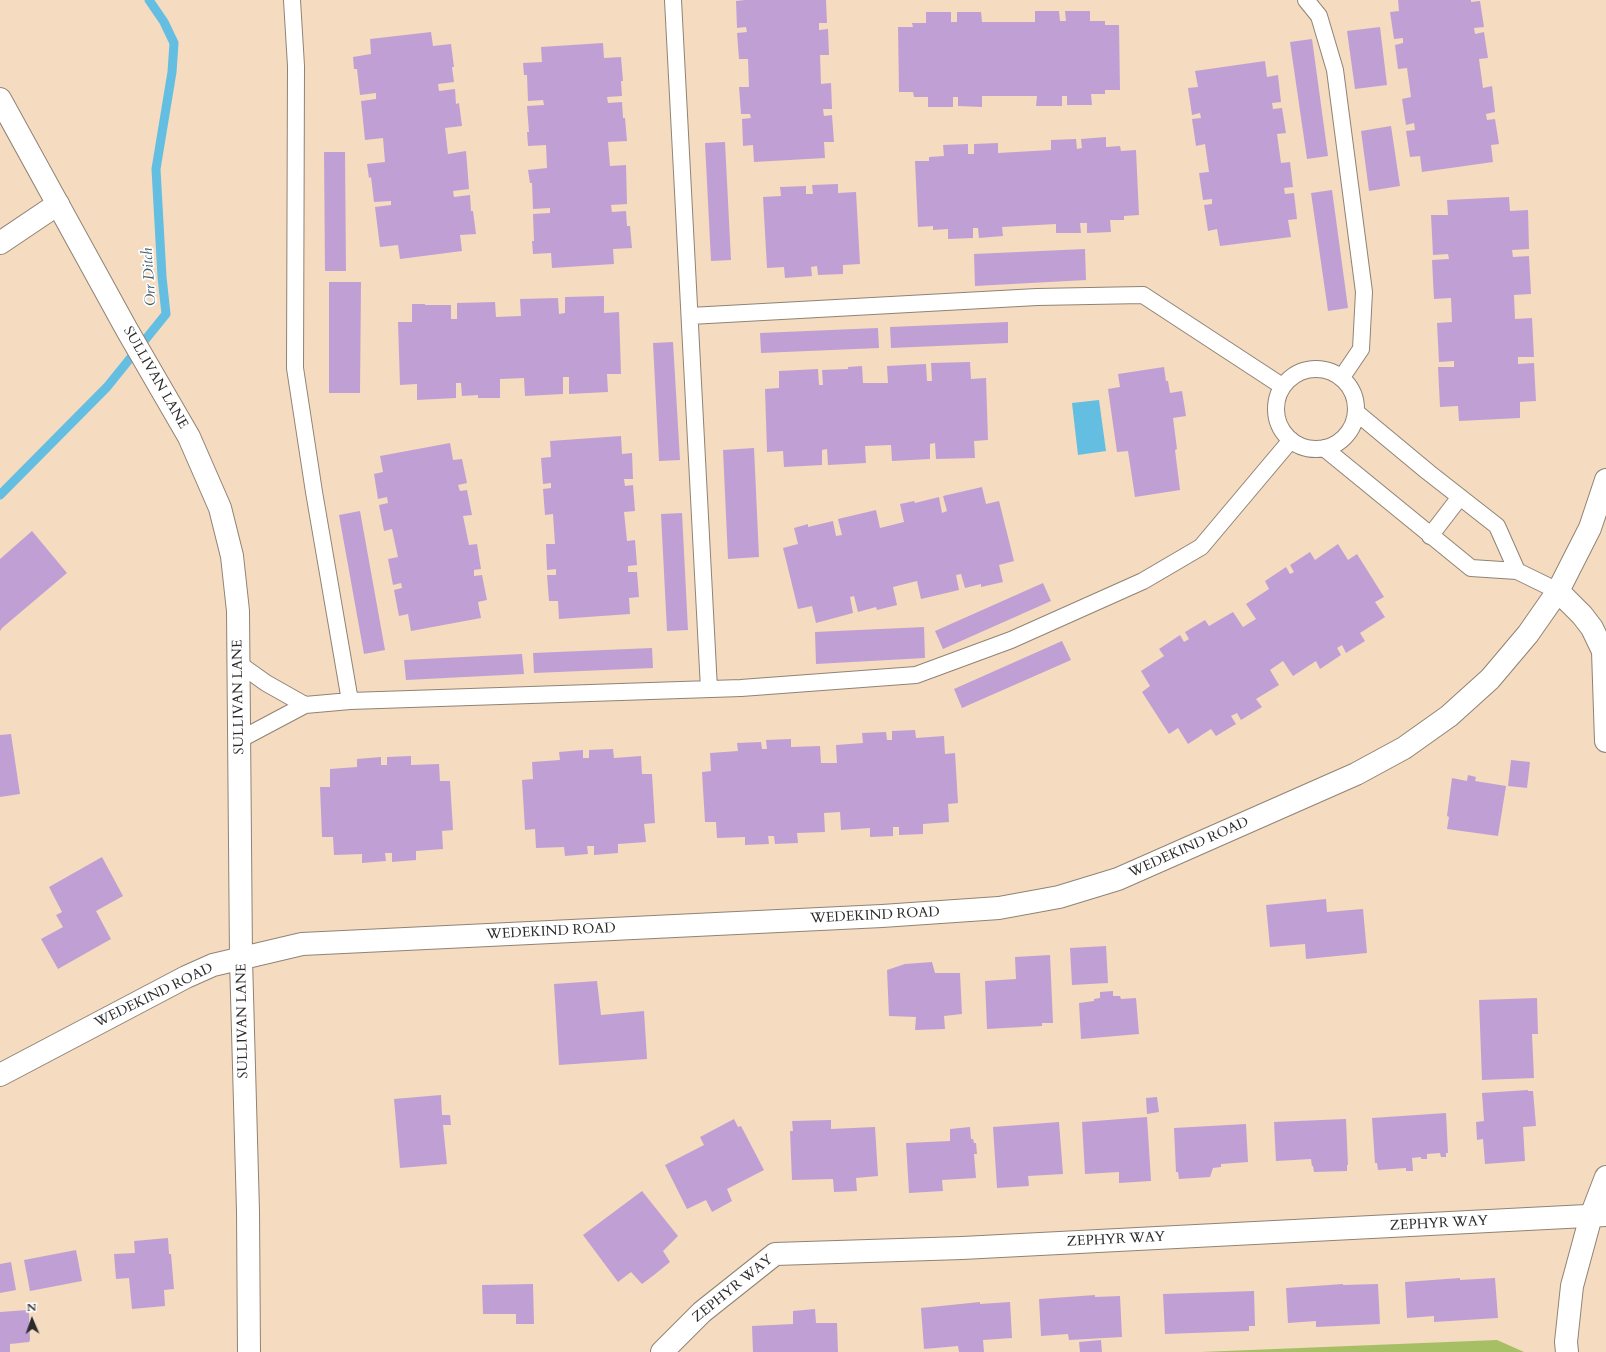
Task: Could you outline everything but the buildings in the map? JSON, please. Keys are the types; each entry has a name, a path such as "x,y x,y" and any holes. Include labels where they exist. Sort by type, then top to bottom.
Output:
{"street":[{"name":"SULLIVAN LANE","path":"0,99 127,330 189,436 220,508 232,556 238,611 241,959 248,1211 249,1352"},
{"path":"0,243 58,204"},
{"name":"WEDEKIND ROAD","path":"0,1075 186,977 213,965 302,944 882,916 999,908 1059,897 1118,879 1356,774 1404,748 1449,716 1490,679 1528,634 1558,591 1590,528 1606,480"},
{"path":"1558,591 1589,624 1603,651 1606,741"},
{"path":"1567,1352 1566,1342 1572,1286 1598,1216 1606,1177"},
{"name":"ZEPHYR WAY","path":"662,1352 702,1312 775,1254 969,1247 1598,1216"}],"lane":[{"path":"292,0 296,66 295,368 314,492 350,701"},
{"path":"673,0 709,689"},
{"path":"1306,0 1319,16 1335,70 1364,292 1361,349 1342,377"},
{"path":"690,316 1037,297 1143,295 1282,386"},
{"path":"1317,368 1330,370 1342,377 1349,384 1354,393 1357,413 1350,432 1334,445 1324,448 1306,448 1291,440 1277,421 1277,397 1282,386 1291,377 1303,370 1317,368"},
{"path":"1357,413 1497,526 1517,570"},
{"path":"239,740 305,705 350,701 709,689 916,675 1011,640 1143,581 1201,547 1291,440"},
{"path":"1324,448 1471,568 1517,570 1558,591"},
{"path":"1430,536 1460,497"},
{"path":"238,663 266,683 305,705"}],"green space":[{"path":"1497,1340 1524,1352 1201,1352"}],"water":[{"path":"1099,400 1106,451 1078,455 1072,403"}],"waterway":[{"name":"Orr Ditch","path":"0,495 107,387 166,314 162,277 156,169 172,72 174,43 164,22 149,0"}]}
